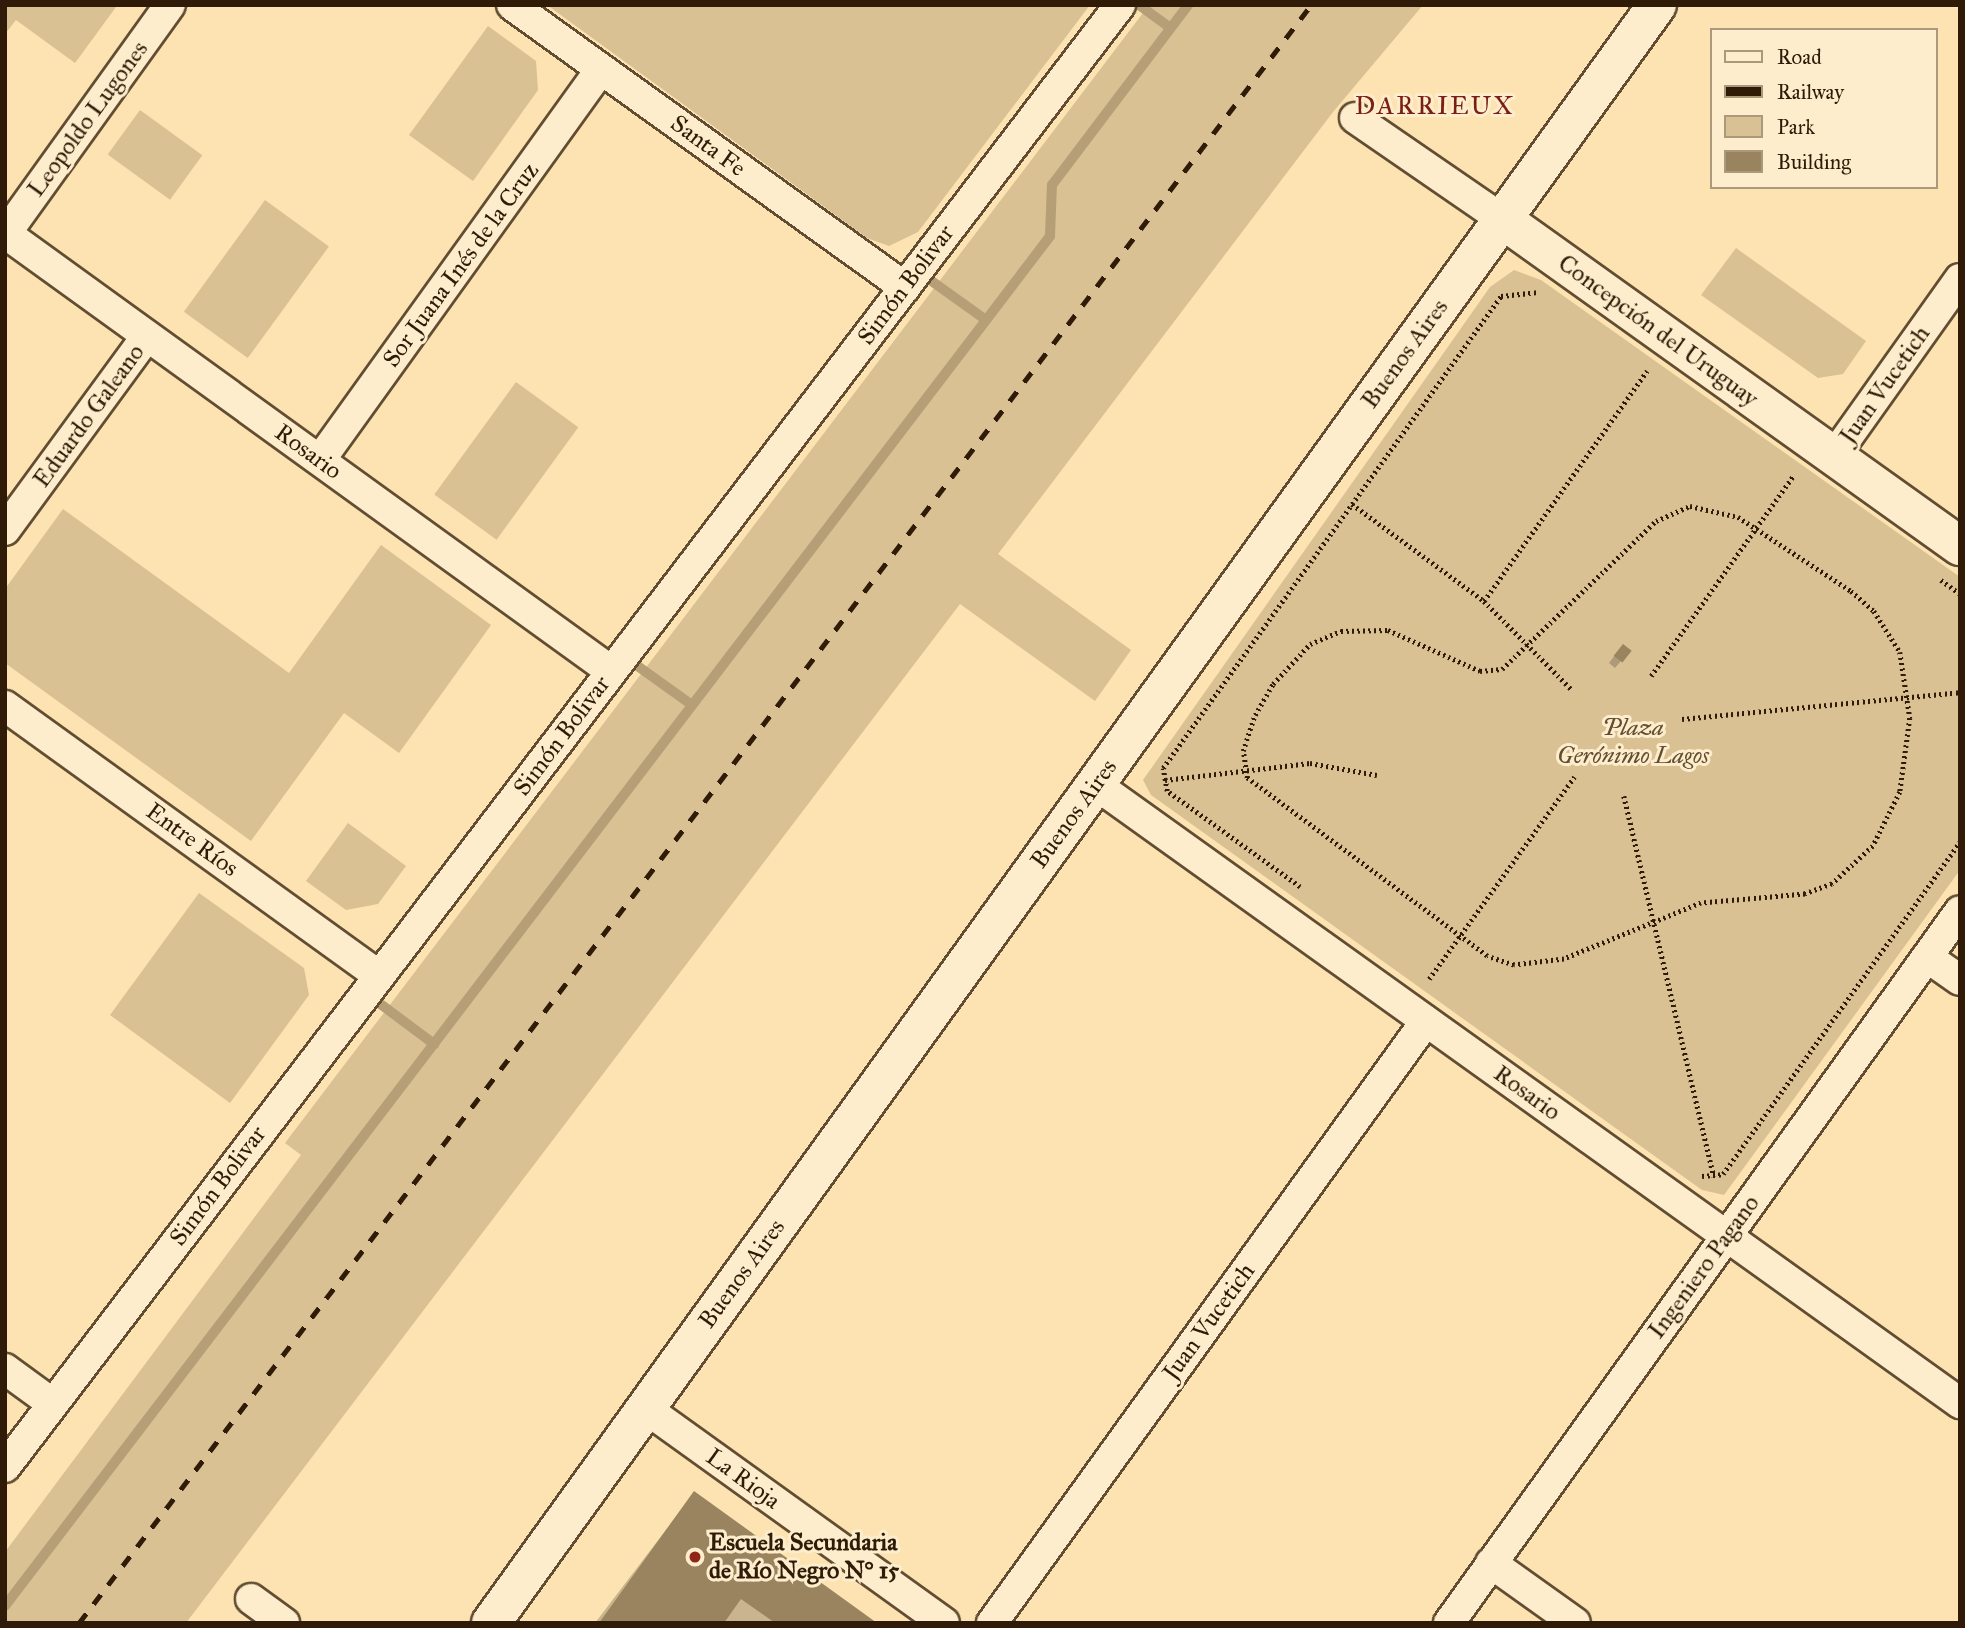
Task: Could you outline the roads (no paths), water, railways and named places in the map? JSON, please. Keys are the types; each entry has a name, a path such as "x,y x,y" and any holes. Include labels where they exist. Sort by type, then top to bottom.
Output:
{"street":[{"name":"Leopoldo Lugones","path":"5,233 170,5"},
{"name":"Santa Fe","path":"512,5 905,286"},
{"name":"Simón Bolivar","path":"5,1467 1120,5"},
{"name":"Buenos Aires","path":"491,1623 1657,5"},
{"name":"Sor Juana Inés de la Cruz","path":"320,460 601,69"},
{"name":"Concepción del Uruguay","path":"1355,118 1502,219 1960,546"},
{"name":"Rosario","path":"5,233 611,671"},
{"name":"Juan Vucetich","path":"1834,456 1960,279"},
{"name":"Eduardo Galeano","path":"5,530 148,336"},
{"name":"Entre Ríos","path":"10,719 378,975"},
{"name":"Rosario","path":"1095,784 1960,1403"},
{"name":"Ingeniero Pagano","path":"1449,1623 1960,911"},
{"path":"1927,957 1960,980"},
{"name":"Juan Vucetich","path":"992,1623 1426,1021"},
{"path":"5,1369 53,1404"},
{"name":"La Rioja","path":"645,1408 944,1623"},
{"path":"1491,1563 1575,1623"},
{"path":"251,1599 284,1623"}],"waterway":[{"path":"1139,5 1171,28"},
{"path":"5,1606 1050,236 1052,185 1188,5"},
{"path":"919,272 986,320"},
{"path":"625,657 692,705"},
{"path":"367,994 434,1044"}],"railway":[{"path":"79,1623 1311,5"}],"place":[{"name":"Escuela Secundaria de Río Negro N° 15","path":"695,1557"}],"district":[{"name":"DARRIEUX","path":"1435,106"}],"park label":[{"name":"Plaza Gerónimo Lagos","path":"1633,742"}]}
